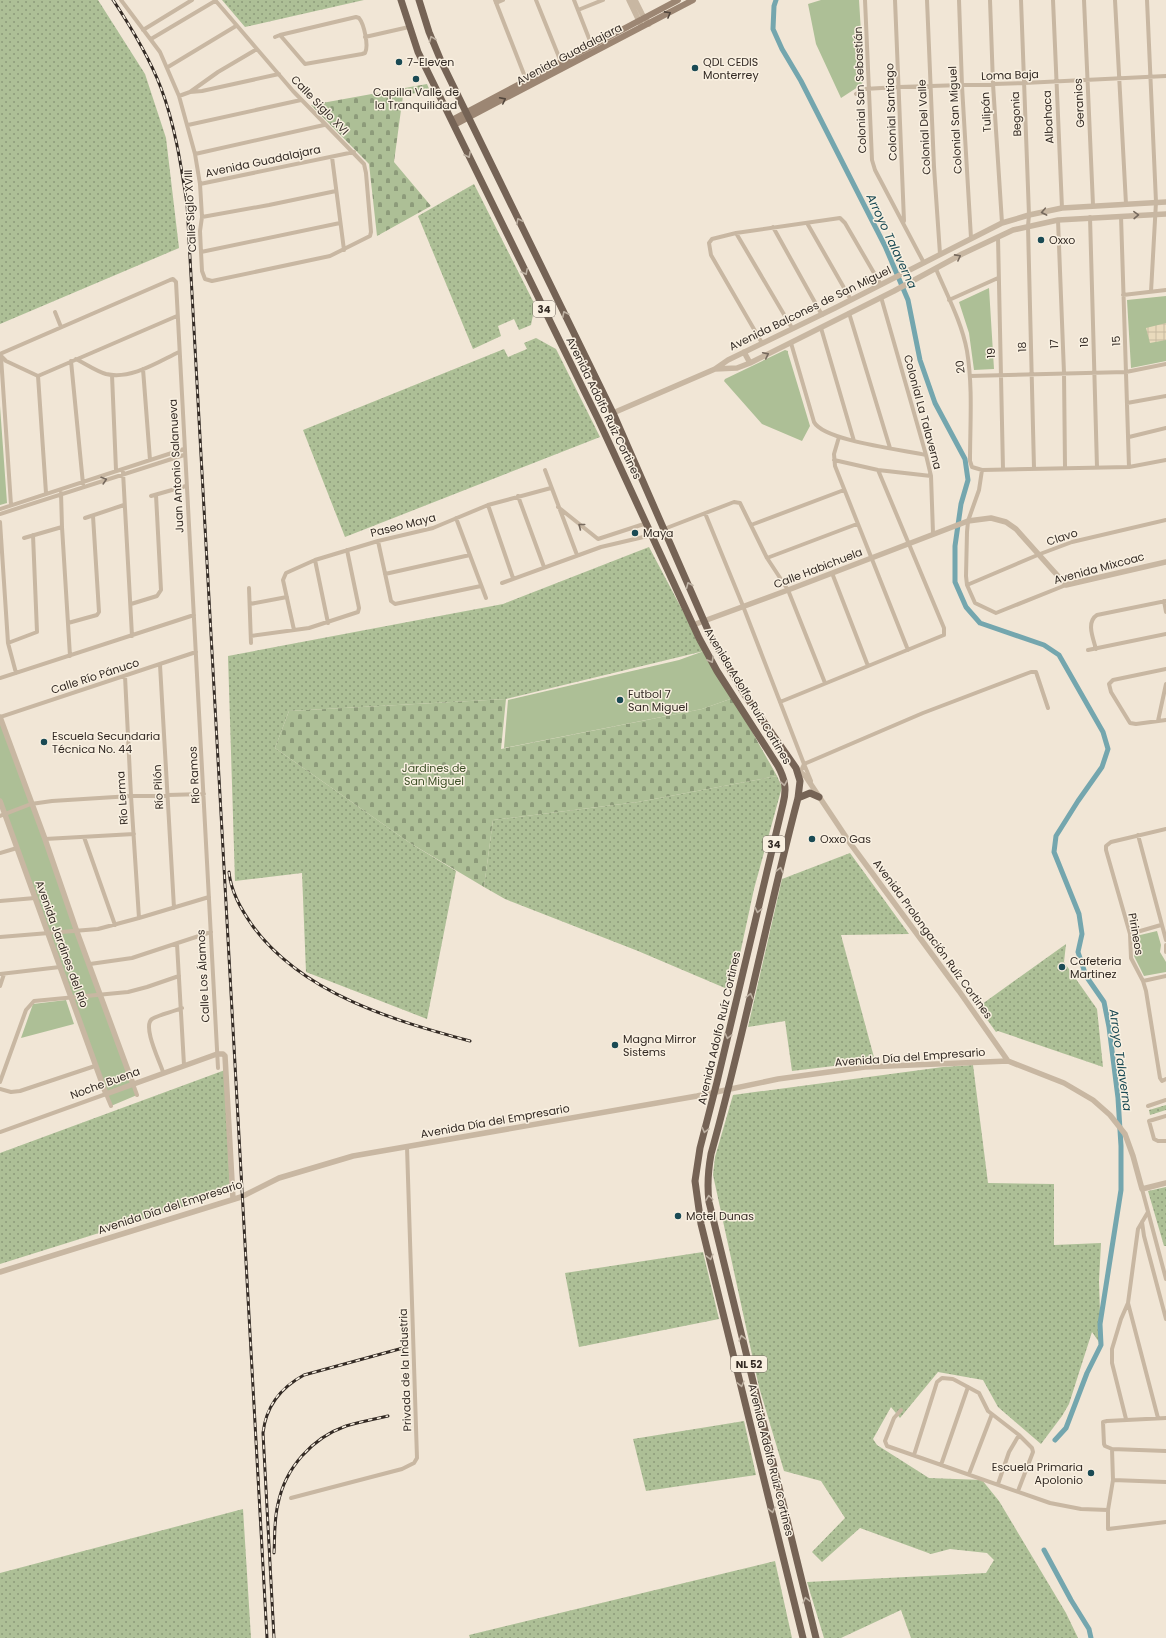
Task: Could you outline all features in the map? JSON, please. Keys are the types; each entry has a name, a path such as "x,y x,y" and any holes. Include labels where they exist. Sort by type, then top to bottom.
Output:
{"main road":[{"name":"Avenida Adolfo Ruíz Cortines","path":"401,0 409,27 422,60 595,412 693,625 717,671 778,766 786,785 784,804 696,1168 695,1181 696,1197 701,1224 803,1638"},
{"name":"Avenida Adolfo Ruíz Cortines","path":"419,0 438,54 613,413 704,621 720,654 745,695 799,774 798,798 729,1089 708,1169 709,1202 816,1638"},
{"name":"Avenida Guadalajara","path":"453,122 528,83 650,24 693,0"},
{"name":"Avenida Guadalajara","path":"528,83 561,62 676,1"},
{"path":"798,798 810,793 819,796"}],"street":[{"name":"Calle Siglo XVIII","path":"121,0 151,39 168,67 180,96 195,154 200,184 202,217 200,231 201,252 202,271 205,279 212,281 319,258 344,250"},
{"path":"143,30 192,0"},
{"path":"151,39 215,0"},
{"name":"Calle Siglo XVI","path":"215,0 301,100 324,125 354,152 366,168 371,232 370,236 344,250"},
{"path":"503,0 496,1 528,83"},
{"path":"536,0 561,62"},
{"path":"574,0 592,46"},
{"path":"578,10 603,0"},
{"path":"629,0 642,28"},
{"path":"635,0 650,24"},
{"name":"Colonial San Sebastián","path":"864,0 872,160 875,170 924,263"},
{"name":"Colonial Santiago","path":"895,0 904,224"},
{"name":"Colonial Del Valle","path":"927,0 934,167 940,254"},
{"name":"Colonial San Miguel","path":"959,0 962,86 971,238"},
{"name":"Tulipán","path":"990,0 993,84 1002,223"},
{"name":"Begonia","path":"1021,0 1029,215 1028,226"},
{"name":"Albahaca","path":"1053,0 1062,208"},
{"name":"Geranios","path":"1084,0 1093,205"},
{"path":"1115,0 1126,204"},
{"path":"1147,0 1156,202 1151,292"},
{"path":"275,37 280,35 356,17 362,22 367,49 365,53 307,64 302,62 280,35"},
{"path":"168,67 236,26"},
{"path":"365,37 409,27"},
{"path":"180,96 190,92 218,72 257,49"},
{"path":"190,92 202,91 279,74"},
{"name":"Loma Baja","path":"856,94 864,89 1056,82 1166,76"},
{"path":"188,125 301,100"},
{"path":"195,154 324,125"},
{"name":"Avenida Guadalajara","path":"200,184 354,152"},
{"path":"332,157 344,250"},
{"path":"202,217 269,206 336,191"},
{"name":"Avenida Balcones de San Miguel","path":"613,413 715,369 728,360 792,328 822,315 1002,223 1029,215 1062,208 1093,205 1166,202"},
{"name":"Avenida Balcones de San Miguel","path":"715,369 737,368 750,363 1013,230 1058,220 1090,217 1166,214"},
{"name":"15","path":"1121,216 1129,467"},
{"name":"16","path":"1090,217 1093,374 1097,467"},
{"path":"762,343 711,255 709,243 712,239 736,233 840,218 845,223 884,283"},
{"name":"17","path":"1058,220 1064,373 1065,467"},
{"path":"201,252 340,223"},
{"path":"806,223 851,300"},
{"name":"18","path":"1028,226 1034,468"},
{"path":"773,228 822,315"},
{"path":"736,233 792,328"},
{"name":"19","path":"998,237 1003,470"},
{"name":"20","path":"936,269 963,334 970,376 970,461 972,468 982,470"},
{"path":"950,300 998,278"},
{"name":"Juan Antonio Salanueva","path":"61,327 170,280 175,280 196,652"},
{"path":"1123,295 1166,290"},
{"name":"Colonial La Talaverna","path":"881,297 931,476 933,533"},
{"path":"835,308 840,318"},
{"path":"0,355 61,327 55,312"},
{"path":"849,313 890,448"},
{"path":"38,376 177,316"},
{"path":"820,328 854,441"},
{"path":"790,343 814,422 819,428 839,437 854,441 926,455"},
{"path":"76,359 104,373 112,375 126,374 143,369 179,352"},
{"path":"744,352 750,363"},
{"path":"0,355 38,376"},
{"path":"0,355 11,505"},
{"path":"71,361 82,484"},
{"path":"970,376 1126,372 1166,364"},
{"path":"143,369 150,460"},
{"path":"112,375 116,470"},
{"path":"38,376 46,493"},
{"path":"1127,403 1166,396"},
{"path":"1129,437 1166,428"},
{"path":"839,437 834,460 844,490 908,650"},
{"path":"0,514 61,493 116,470 184,449"},
{"path":"0,508 46,493 123,474 184,455"},
{"path":"834,460 878,470 931,476"},
{"path":"967,585 967,521 979,490 982,470 1065,467 1129,467 1166,460"},
{"path":"123,468 132,636"},
{"path":"545,470 577,555"},
{"path":"780,702 940,638 944,635 944,628 878,470"},
{"path":"151,496 186,486"},
{"name":"Paseo Maya","path":"288,597 283,580 286,572 315,560 347,550 433,528 488,505 551,488"},
{"path":"751,525 844,490"},
{"path":"61,493 70,656"},
{"path":"131,604 157,596 161,590 156,495"},
{"path":"518,496 544,567"},
{"path":"664,529 734,502 738,502 743,506 767,558 788,590 826,683"},
{"path":"488,505 513,578"},
{"path":"85,518 124,506"},
{"path":"558,507 598,539 601,546"},
{"name":"Avenida Prolongación Ruíz Cortines","path":"705,513 814,789"},
{"path":"68,622 97,615 98,612 93,516"},
{"path":"456,518 486,598"},
{"name":"Calle Habichuela","path":"693,625 908,544 933,533 967,521 991,518 1006,522 1016,529 1040,554 1066,585"},
{"name":"Clavo","path":"967,585 1072,542 1166,520"},
{"path":"0,522 8,643 16,673"},
{"path":"598,539 647,523"},
{"path":"767,558 858,524"},
{"path":"24,538 62,526"},
{"path":"502,583 601,546 652,534"},
{"path":"8,643 37,632 33,535"},
{"path":"378,541 392,603 398,604 481,586"},
{"path":"251,636 294,630 328,623 358,612 359,608 347,550"},
{"path":"385,574 470,555"},
{"path":"315,560 328,623"},
{"name":"Avenida Mixcoac","path":"967,585 975,603 996,613 1066,585 1166,562"},
{"path":"832,573 868,666"},
{"path":"249,588 251,643"},
{"path":"250,604 288,597 294,630"},
{"path":"1096,649 1091,626 1091,620 1093,617 1165,601 1166,612"},
{"path":"0,678 194,616"},
{"path":"1088,650 1166,634"},
{"name":"Calle Río Pánuco","path":"0,717 196,652"},
{"name":"Río Ramos","path":"196,652 209,897"},
{"name":"Río Pilón","path":"160,665 174,908"},
{"path":"1166,669 1113,680 1108,684 1111,692 1130,723 1136,724 1166,720"},
{"path":"799,774 804,764 923,713 1031,672 1036,672 1048,708"},
{"name":"Río Lerma","path":"125,676 131,796 140,918"},
{"path":"1158,721 1166,684"},
{"name":"Avenida Jardines del Río","path":"0,717 133,1084"},
{"name":"Avenida Prolongación Ruíz Cortines","path":"799,774 814,789 850,843 959,991 1008,1061"},
{"name":"Avenida Prolongación Ruíz Cortines","path":"799,774 814,789"},
{"path":"3,815 32,804 52,801 131,796 204,794"},
{"name":"Avenida Jardines del Río","path":"0,801 3,815 17,848 106,1094"},
{"name":"Pirineos","path":"1166,829 1111,842 1106,846 1130,934 1131,958 1143,981 1149,1008 1160,1078 1162,1081 1166,1079"},
{"path":"45,839 134,834"},
{"path":"1138,835 1166,940"},
{"path":"84,837 115,925"},
{"path":"0,853 17,848"},
{"path":"0,938 48,933 77,932 115,925 209,897"},
{"name":"Calle Los Álamos","path":"209,897 218,1068"},
{"path":"0,901 35,898"},
{"path":"1130,934 1161,925"},
{"path":"90,964 132,958 211,932"},
{"path":"177,944 182,1008 184,1065"},
{"path":"1166,945 1166,952"},
{"path":"0,986 2,974 60,967"},
{"path":"0,1082 29,1005 34,1001 138,990 179,976"},
{"path":"1143,981 1166,976"},
{"path":"163,1072 149,1033 148,1024 151,1020 182,1008"},
{"path":"217,1054 224,1054 226,1061 233,1199"},
{"name":"Noche Buena","path":"0,1132 163,1072 217,1054"},
{"path":"1008,1061 1056,1079 1084,1094 1110,1115 1125,1134 1133,1156 1164,1264 1166,1279"},
{"name":"Avenida Día del Empresario","path":"0,1272 241,1197 279,1178 353,1156 792,1077 865,1067 1008,1061"},
{"path":"0,1089 11,1092 20,1091 95,1066"},
{"path":"133,1084 137,1096"},
{"path":"106,1094 111,1106"},
{"path":"1148,1106 1166,1100"},
{"path":"1166,1116 1149,1121 1154,1139 1158,1141 1166,1141"},
{"name":"Privada de la Industria","path":"291,1498 402,1469 414,1463 417,1458 407,1147"},
{"path":"1142,1189 1166,1182"},
{"path":"1126,1419 1112,1358 1112,1348 1117,1328 1128,1303 1137,1236 1142,1222 1148,1212"},
{"path":"1142,1222 1144,1236 1166,1320"},
{"path":"1128,1303 1158,1418"},
{"path":"914,1455 937,1382 940,1378 948,1377 980,1393 986,1408 1019,1435 1033,1449 1018,1491"},
{"path":"941,1465 968,1387"},
{"path":"900,1410 894,1418 885,1444 887,1446 1050,1503 1081,1509 1108,1510"},
{"path":"969,1474 992,1414"},
{"path":"1166,1418 1126,1419 1103,1422 1102,1425 1104,1444 1112,1449 1166,1451"},
{"path":"998,1484 1009,1452 1019,1435"},
{"path":"1112,1449 1113,1480 1108,1510 1108,1529 1166,1522"},
{"path":"1113,1480 1166,1482"}],"green space":[{"path":"0,0 98,0 145,74 166,138 179,248 0,324"},
{"path":"222,0 364,0 245,27"},
{"path":"821,0 859,0 864,80 861,85 841,98 816,44 808,4"},
{"path":"427,84 430,91 403,95 394,162 431,206 377,236 369,164 311,105"},
{"path":"474,184 535,305 531,325 519,330 514,319 498,326 501,336 473,349 418,216"},
{"path":"989,288 994,369 974,370 969,333 959,302"},
{"path":"1166,296 1166,361 1131,368 1127,300"},
{"path":"536,338 556,349 600,437 345,537 303,430 504,349 508,357 527,349 524,343"},
{"path":"785,350 788,351 810,426 802,441 762,424 724,381 725,379"},
{"path":"0,406 7,503 0,505"},
{"path":"649,547 704,651 506,699 289,711 275,748 410,843 456,871 427,1019 306,972 302,873 235,881 228,656 503,604"},
{"name":"Futbol 7 San Miguel","path":"704,651 733,698 702,709 504,748 508,700 679,660"},
{"name":"Jardines de San Miguel","path":"733,698 777,776 638,802 493,820 484,887 410,843 275,748 289,711 506,699 501,749 702,709"},
{"path":"0,717 137,1095 111,1106 0,800"},
{"path":"777,776 782,787 754,889 732,991 638,951 505,899 484,887 493,820 638,802"},
{"path":"850,853 909,934 841,935 875,1061 792,1071 785,1021 748,1027 782,879"},
{"path":"1157,931 1161,945 1160,952 1166,962 1166,972 1144,976 1134,956 1136,936"},
{"path":"1066,944 1064,962 1097,1009 1103,1067 998,1031 996,1032 978,1007"},
{"path":"66,1000 74,1024 21,1038 33,1004"},
{"path":"973,1065 988,1183 1054,1184 1054,1245 1101,1243 1099,1281 1101,1345 1092,1332 1069,1404 1041,1444 998,1407 983,1380 938,1372 900,1418 891,1407 873,1439 877,1445 929,1478 982,1480 999,1501 1066,1613 1078,1638 911,1638 901,1610 841,1638 824,1638 807,1582 986,1573 994,1560 987,1553 950,1549 931,1554 860,1528 822,1562 812,1552 845,1518 821,1481 784,1471 759,1387 713,1175 715,1157 733,1095 943,1067"},
{"path":"225,1070 230,1192 0,1264 0,1153"},
{"path":"1166,1105 1166,1110 1150,1115 1149,1110"},
{"path":"1166,1187 1166,1246 1164,1246 1148,1191"},
{"path":"703,1252 719,1319 579,1347 565,1273"},
{"path":"744,1421 756,1475 646,1491 633,1439"},
{"path":"243,1509 251,1638 0,1638 0,1573"},
{"path":"775,1561 792,1638 470,1638 469,1635"}],"shaded area":[{"path":"1166,323 1166,340 1150,343 1146,328"}],"waterway":[{"name":"Arroyo Talaverna","path":"776,0 774,6 773,29 885,246 908,300 920,360 935,403 965,459 968,480 961,504 955,546 955,582 966,607 980,623 1044,645 1059,655 1103,732 1108,749 1102,767 1056,836 1054,852 1079,914 1082,934 1078,952 1086,976 1104,1002 1109,1027 1118,1098 1121,1146 1121,1190 1100,1324 1101,1345 1087,1373 1066,1428 1055,1440"},
{"name":"Arroyo Talaverna","path":"1044,1550 1071,1600 1089,1629 1091,1638"}],"railway":[{"path":"113,0 139,42 161,88 174,131 187,204 267,1638"},
{"path":"229,872 237,900 252,925 272,949 296,969 322,986 350,1001 410,1024 470,1041"},
{"path":"274,1638 263,1433 267,1414 281,1392 295,1380 304,1375 403,1348"},
{"path":"274,1553 278,1504 287,1478 302,1456 311,1446 334,1431 346,1426 388,1416"}],"place":[{"name":"7-Eleven","path":"399,62"},
{"name":"QDL CEDIS Monterrey","path":"695,68"},
{"name":"Capilla Valle de la Tranquilidad","path":"416,79"},
{"name":"Oxxo","path":"1041,240"},
{"name":"Maya","path":"635,533"},
{"name":"Futbol 7 San Miguel","path":"620,700"},
{"name":"Escuela Secundaria Técnica No. 44","path":"44,742"},
{"name":"Oxxo Gas","path":"812,839"},
{"name":"Cafeteria Martinez","path":"1062,967"},
{"name":"Magna Mirror Sistems","path":"615,1045"},
{"name":"Motel Dunas","path":"678,1216"},
{"name":"Escuela Primaria Apolonio","path":"1091,1473"}]}
